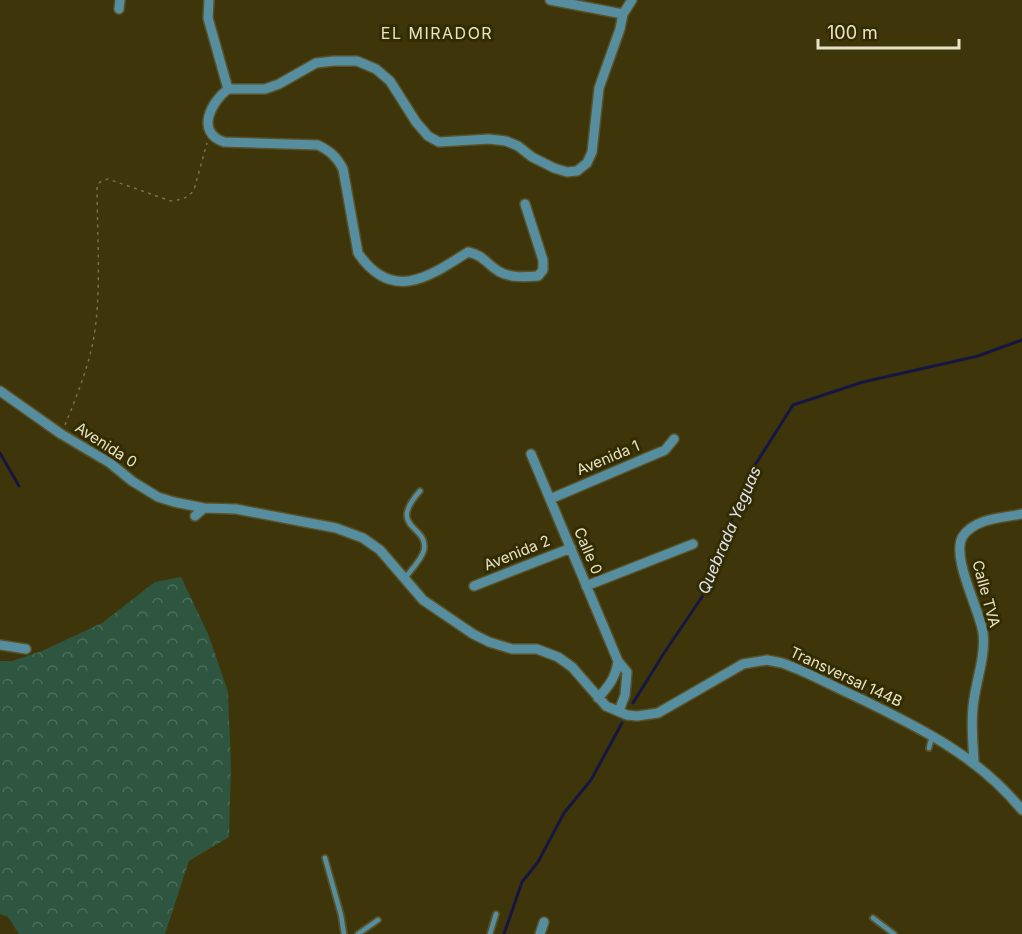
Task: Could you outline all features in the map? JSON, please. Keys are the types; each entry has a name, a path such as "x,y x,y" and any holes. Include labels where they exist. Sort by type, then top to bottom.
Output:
{"street":[{"path":"209,0 208,18 228,90"},
{"path":"550,0 623,14"},
{"path":"525,204 543,260 543,270 538,276 524,277 500,272 478,254 468,252 427,277 413,281 386,278 374,271 358,253 343,169 338,159 330,151 318,145 224,142 211,134 208,127 209,117 213,105 228,90 255,90 279,84 316,63 357,61 376,69 390,81 416,122 428,136 439,142 489,139 507,141 554,168 567,172 578,171 587,163 592,152 598,88 620,29 623,14 632,0"},
{"name":"Avenida 0","path":"0,391 158,497 204,508"},
{"name":"Avenida 1","path":"550,499 665,450 674,439"},
{"name":"Calle 0","path":"531,454 618,661 627,672 627,683 618,711"},
{"path":"195,516 204,508"},
{"name":"Transversal 144B","path":"204,508 236,509 336,528 363,538 380,550 423,600 473,634 512,649 537,649 558,657 572,667 606,706 618,711 637,716 658,713 743,664 767,660 791,666 933,734 974,762 1003,787 1022,810"},
{"name":"Calle TVA","path":"974,762 973,706 983,634 959,552 962,537 971,527 980,522 1022,514"},
{"path":"586,586 693,544"},
{"name":"Avenida 2","path":"474,586 571,548"},
{"path":"0,645 26,649"},
{"path":"598,698 608,688 616,674 618,661"},
{"path":"540,934 543,922"}],"lane":[{"path":"404,579 423,552 423,541 409,523 406,515 409,503 420,491"},
{"path":"928,748 933,734"},
{"path":"325,858 344,934"},
{"path":"490,934 496,914"},
{"path":"873,918 894,934"},
{"path":"358,934 378,920"}],"path":[{"path":"65,427 86,371 93,341 97,298 97,186 108,179 171,201 186,198 194,190 211,134"}],"green space":[{"path":"181,577 209,636 228,692 231,766 229,837 189,861 165,934 19,934 8,917 0,914 0,661 12,661 42,651 102,623 155,582"}],"waterway":[{"name":"Quebrada Yeguas","path":"633,703 702,597 750,473 793,405 863,382 978,356 1022,340"},
{"path":"0,453 19,486"},
{"name":"Quebrada Yeguas","path":"504,934 522,882 538,862 564,813 591,780 622,723"}],"district":[{"name":"EL MIRADOR","path":"437,33"}]}
